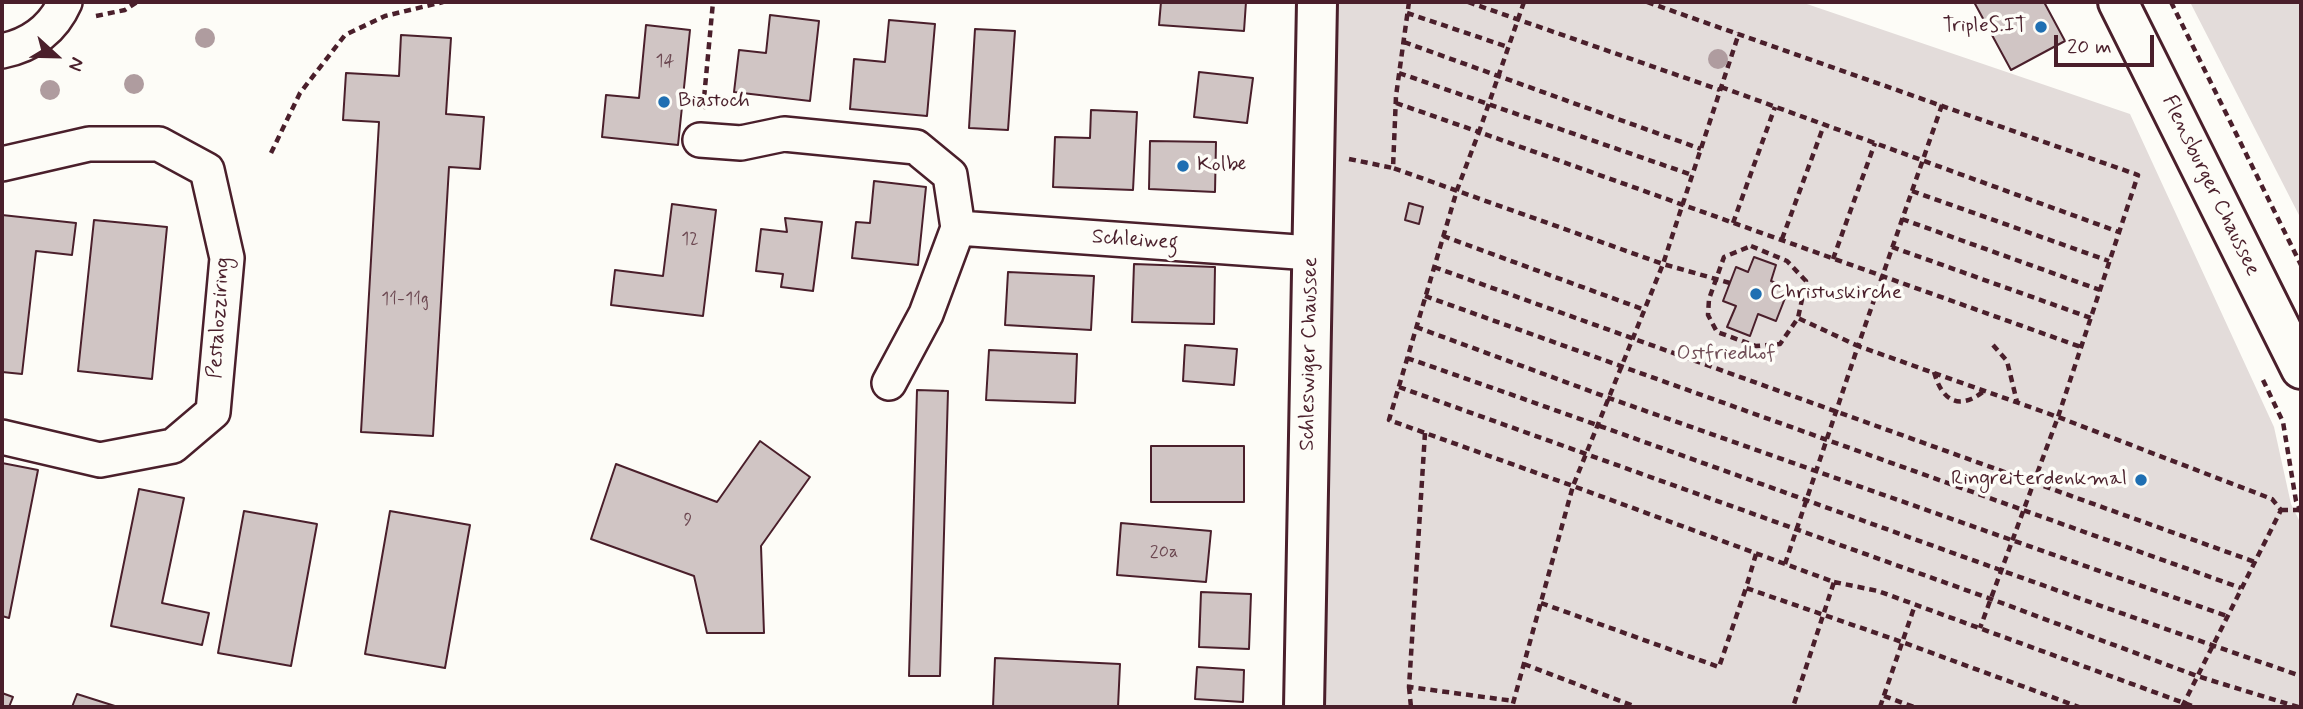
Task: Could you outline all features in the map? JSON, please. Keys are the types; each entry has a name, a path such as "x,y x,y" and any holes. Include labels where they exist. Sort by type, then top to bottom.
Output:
{"street":[{"name":"Schleswiger Chaussee","path":"1304,707 1317,2"},
{"name":"Flensburger Chaussee","path":"2118,2 2301,369"},
{"path":"2,51 31,42 46,31 63,6"},
{"path":"700,140 741,144 784,134 916,147 950,175 958,228 926,314 889,383"},
{"name":"Pestalozziring","path":"2,164 89,144 159,144 207,170 227,258 213,412 173,446 100,460 2,437"},
{"name":"Schleiweg","path":"958,228 1311,253"}],"path":[{"path":"63,6 97,16 125,10 137,2"},
{"path":"271,153 300,93 345,35 384,16 443,2"},
{"path":"700,140 713,2"},
{"path":"1409,2 1395,103 1392,168 1663,264 1730,284"},
{"path":"1468,2 1775,107 2119,232"},
{"path":"1524,2 1457,190 1389,420 1785,565 1834,582 1878,591 2182,705 2195,707"},
{"path":"1647,2 2138,175 2058,417 1980,628"},
{"path":"2171,2 2301,265"},
{"path":"1407,13 1508,47"},
{"path":"1409,687 1513,704 1573,486 1663,264 1739,33"},
{"path":"1404,42 1701,149"},
{"path":"1399,74 1692,174"},
{"path":"1395,103 2081,347"},
{"path":"1785,565 1942,105"},
{"path":"1733,223 1775,107"},
{"path":"1782,239 1824,125"},
{"path":"1833,259 1875,144"},
{"path":"1912,191 2109,261"},
{"path":"1902,219 2100,290"},
{"path":"1443,236 1645,310"},
{"path":"1751,246 1787,261 1806,281 1798,318 1780,344 1756,346 1717,332 1708,315 1714,279 1724,257 1751,246"},
{"path":"1892,247 2091,318"},
{"path":"1434,267 2255,562"},
{"path":"1425,296 2242,589"},
{"path":"1798,318 1858,346 2058,417 2272,499 2281,510"},
{"path":"1416,327 1609,398 2228,616"},
{"path":"1993,345 2007,361 2017,402"},
{"path":"1407,358 2301,676"},
{"path":"1934,372 1938,387 1947,398 1960,402 1973,399 1985,391"},
{"path":"1399,387 1991,599 2197,676 2298,707"},
{"path":"1411,707 1409,687 1425,433"},
{"path":"2281,510 2300,510"},
{"path":"2182,705 2281,510"},
{"path":"1541,603 1719,667 1756,554"},
{"path":"1793,707 1834,582"},
{"path":"1746,588 2079,707"},
{"path":"1880,707 1915,605"},
{"path":"1524,664 1636,707"},
{"path":"1884,696 1914,707"}],"green space":[{"name":"Ostfriedhof","path":"1329,2 1801,2 2130,114 2274,427 2291,504 2301,524 2301,707 1315,707"},
{"path":"2190,2 2301,2 2301,219"}],"building":[{"path":"1161,2 1246,2 1244,31 1159,25"},
{"path":"1974,2 2044,2 2065,41 2011,70"},
{"path":"770,15 819,21 810,101 734,92 739,50 766,53"},
{"path":"889,20 935,24 927,116 850,109 854,59 885,62"},
{"path":"646,25 690,30 678,145 602,137 606,95 639,98"},
{"path":"975,29 1015,31 1008,130 969,128"},
{"path":"401,35 451,38 446,114 484,117 480,169 449,167 433,436 361,432 379,122 343,120 346,73 399,76"},
{"path":"1199,72 1253,78 1247,123 1194,117"},
{"path":"1091,110 1137,112 1133,190 1053,187 1055,137 1090,138"},
{"name":"Kolbe","path":"1150,141 1216,142 1215,192 1149,189"},
{"path":"874,181 926,187 918,265 852,258 856,222 870,223"},
{"path":"1409,203 1423,207 1419,224 1405,220"},
{"path":"672,204 716,210 703,316 611,305 615,270 663,276"},
{"path":"2,215 76,223 72,255 36,251 22,374 2,372"},
{"path":"785,218 822,222 813,291 781,287 783,274 756,271 761,229 787,232"},
{"path":"94,220 167,227 152,379 78,371"},
{"name":"Christuskirche","path":"1754,257 1776,265 1771,281 1789,288 1776,321 1758,314 1750,336 1727,327 1736,306 1723,301 1736,267 1748,272"},
{"path":"1134,264 1215,267 1214,324 1132,322"},
{"path":"1008,272 1094,276 1091,330 1005,325"},
{"path":"1185,345 1237,349 1234,385 1183,381"},
{"path":"989,350 1077,354 1075,403 986,400"},
{"path":"917,390 948,391 940,676 909,676"},
{"path":"760,441 810,477 761,546 764,633 707,633 694,576 591,539 616,464 717,502"},
{"path":"1151,446 1244,446 1244,502 1151,502"},
{"path":"2,463 38,470 9,618 2,616"},
{"path":"139,489 184,498 162,603 209,613 202,645 111,626"},
{"path":"244,511 317,524 291,666 218,653"},
{"path":"390,511 470,525 445,668 365,654"},
{"path":"1121,523 1211,531 1206,582 1117,575"},
{"path":"1201,592 1251,594 1249,649 1199,647"},
{"path":"995,658 1120,664 1118,707 993,707"},
{"path":"1197,667 1244,670 1243,702 1195,699"},
{"path":"2,693 13,697 9,707 2,707"},
{"path":"77,694 118,707 72,707"}],"place":[{"name":"TripleS.IT","path":"2041,27"},
{"name":"Biastoch","path":"664,102"},
{"name":"Kolbe","path":"1183,166"},
{"name":"Christuskirche","path":"1756,294"},
{"name":"Ringreiterdenkmal","path":"2141,480"}]}
